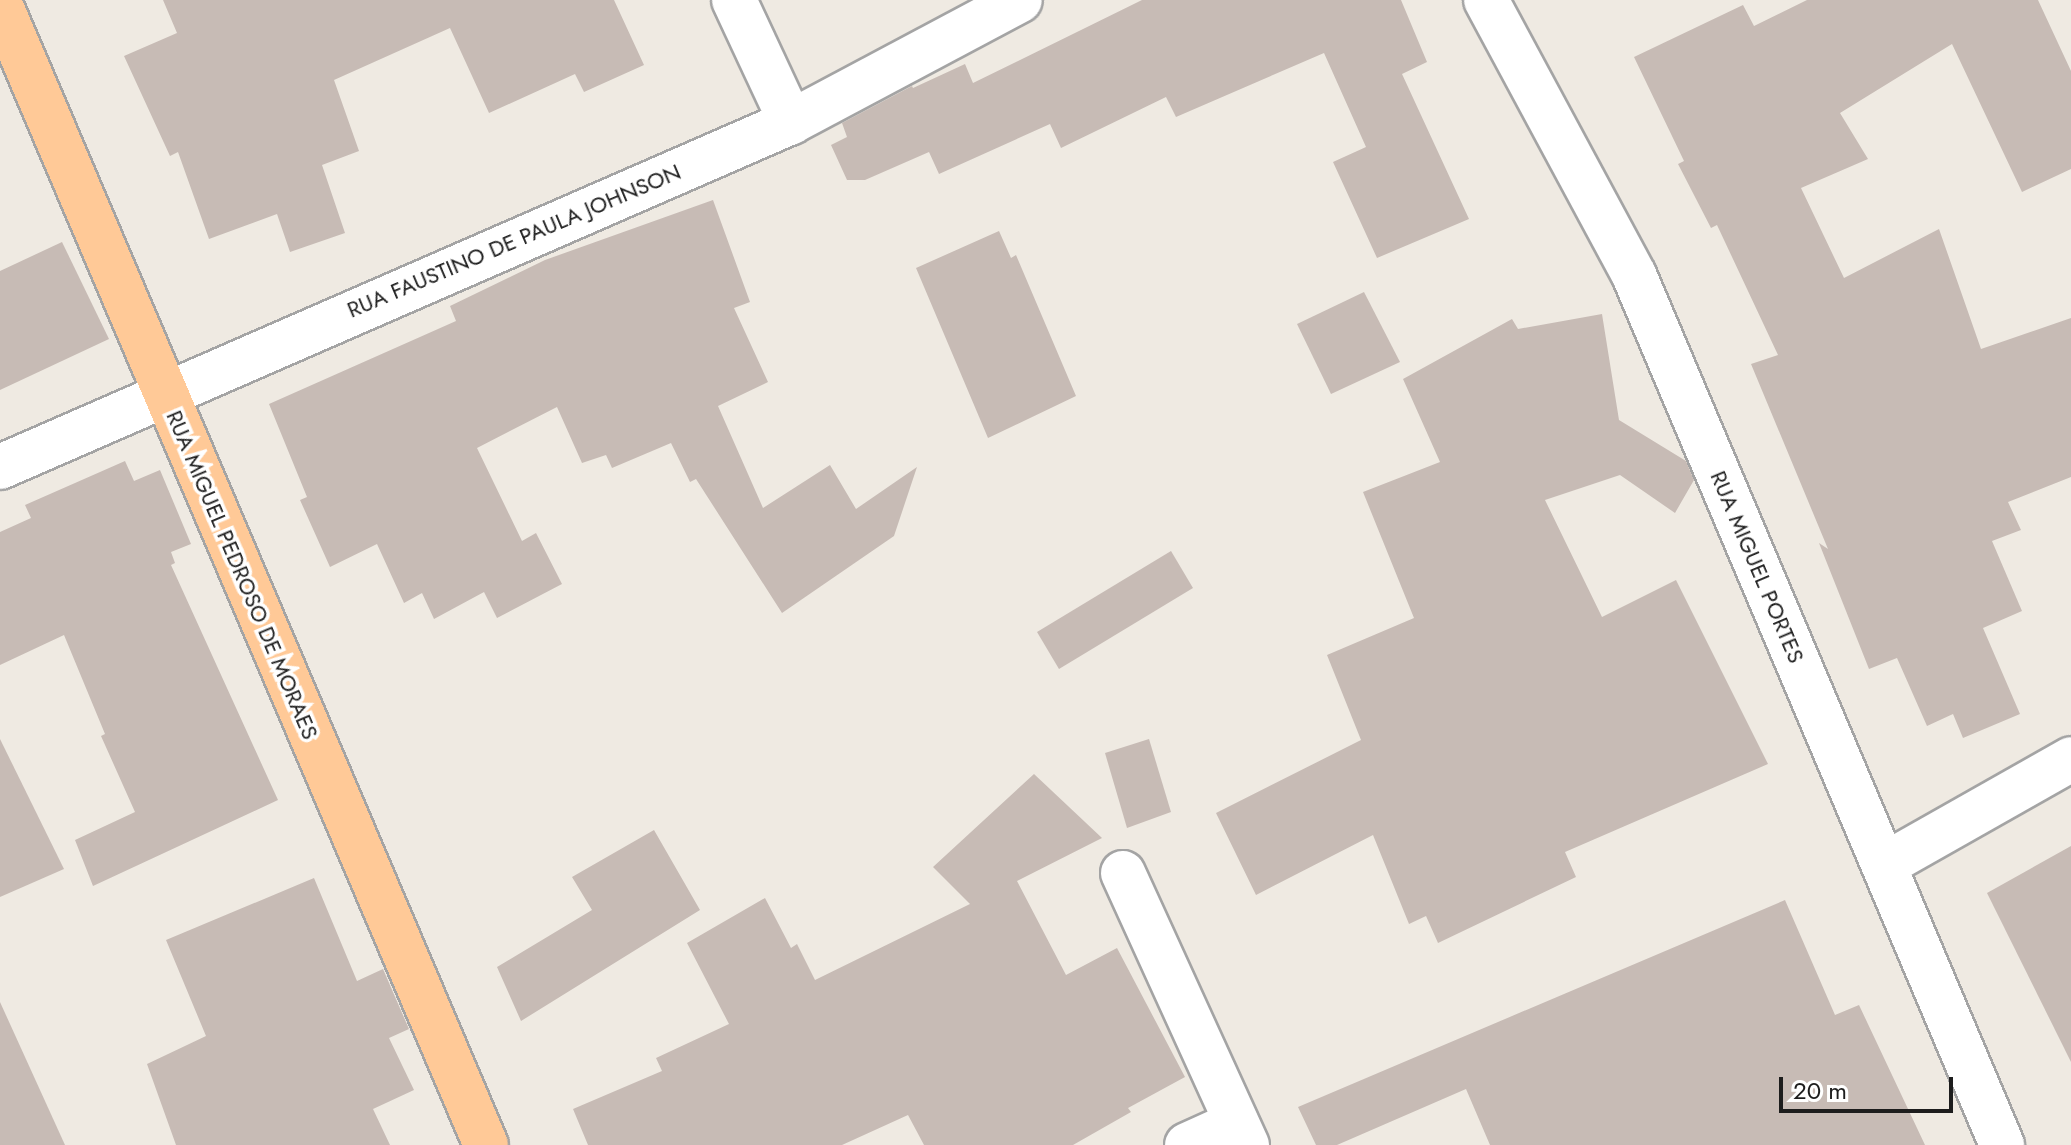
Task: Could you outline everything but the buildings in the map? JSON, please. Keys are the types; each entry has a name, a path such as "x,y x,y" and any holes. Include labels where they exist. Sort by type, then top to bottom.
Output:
{"main road":[{"name":"RUA MIGUEL PEDROSO DE MORAES","path":"0,4 486,1145"}],"street":[{"path":"734,0 791,122"},
{"name":"RUA FAUSTINO DE PAULA JOHNSON","path":"0,467 165,392 791,122 1020,0"},
{"name":"RUA MIGUEL PORTES","path":"1486,0 1634,275 2002,1145"},
{"path":"1884,865 2071,759"},
{"path":"1123,873 1242,1134 1187,1145"}]}
